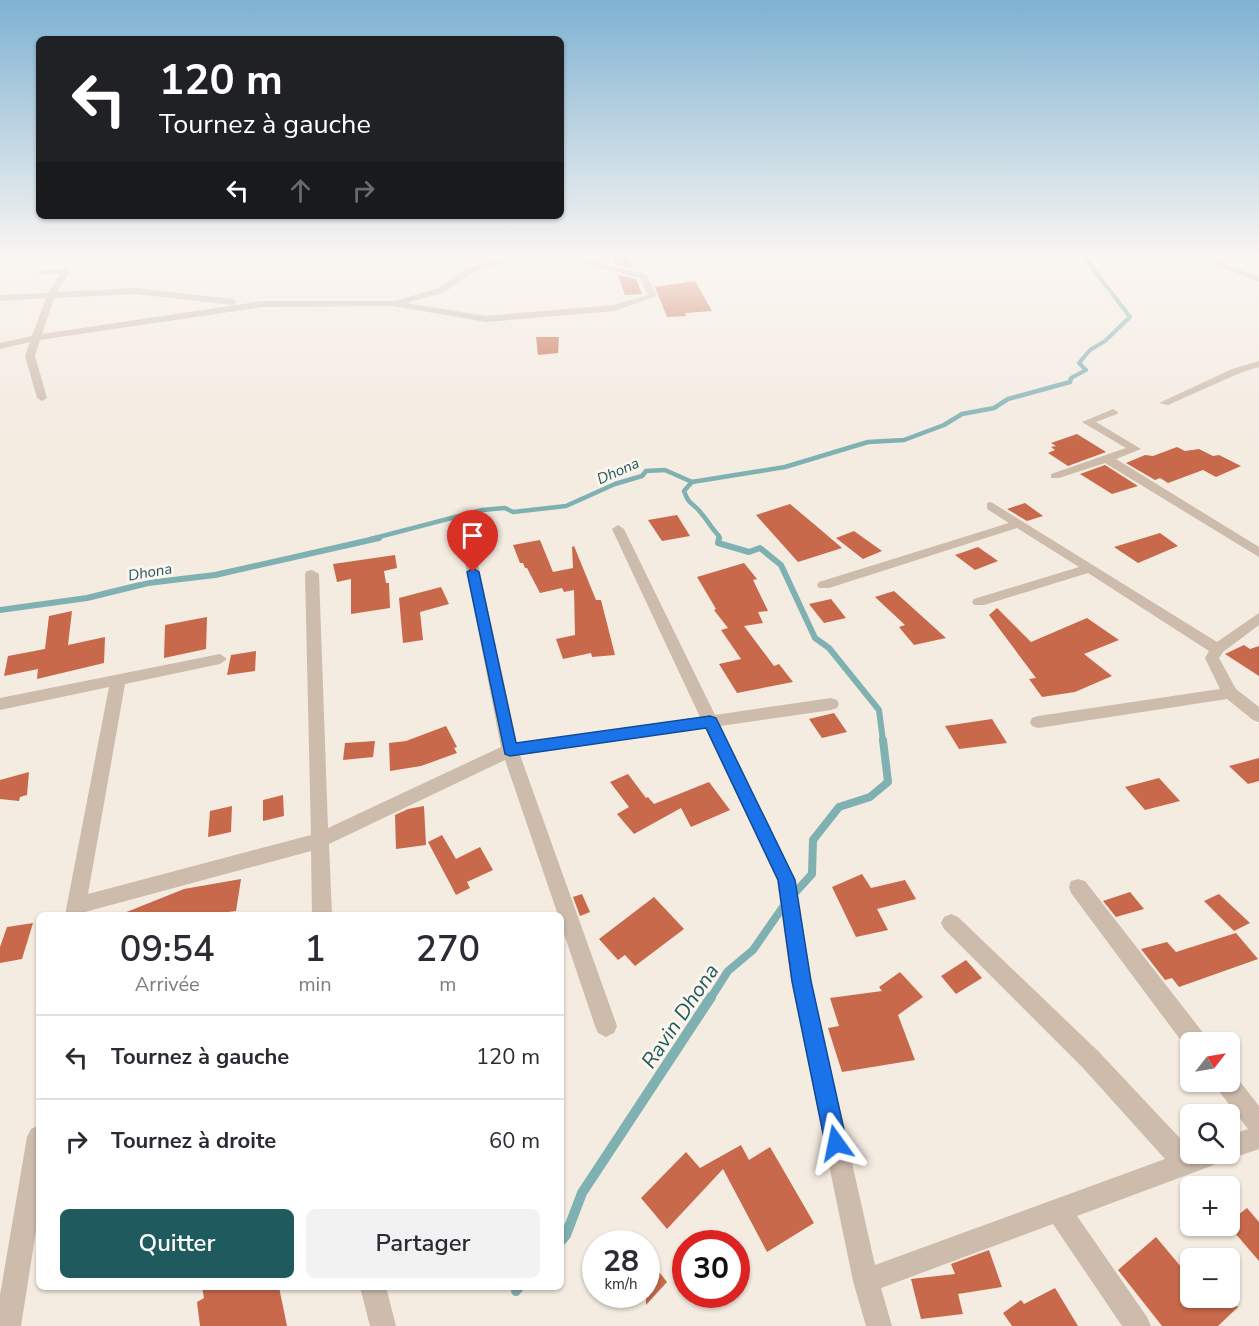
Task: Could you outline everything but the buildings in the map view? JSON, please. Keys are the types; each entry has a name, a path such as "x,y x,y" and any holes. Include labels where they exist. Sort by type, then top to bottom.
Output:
{"street":[{"path":"42,398 30,356 44,318"},
{"path":"0,346 167,318"},
{"path":"479,318 499,318"},
{"path":"1164,403 1236,371 1259,364"},
{"path":"1055,476 1135,449 1087,422 1113,412"},
{"path":"1107,459 1259,553"},
{"path":"991,506 1217,649"},
{"path":"824,585 1018,525"},
{"path":"464,527 510,750 606,1026"},
{"path":"618,529 786,880 801,981 866,1281 879,1326"},
{"path":"980,602 1088,569"},
{"path":"312,574 322,912"},
{"path":"1259,618 1217,649 1212,658 1230,693 1259,716"},
{"path":"0,704 220,659"},
{"path":"118,680 76,911 318,841 510,750 831,704"},
{"path":"1038,722 1230,693"},
{"path":"1078,887 1188,1032"},
{"path":"951,923 1091,1060 1180,1158"},
{"path":"1234,1092 1259,1125"},
{"path":"1240,1144 1259,1137"},
{"path":"8,1326 36,1155"},
{"path":"866,1281 1059,1211 1180,1164"},
{"path":"1059,1211 1138,1326"},
{"path":"374,1290 383,1326"}],"waterway":[{"name":"Dhona","path":"1070,381 1071,378 1086,370 1079,363 1090,350 1105,341 1129,318"},
{"name":"Dhona","path":"692,482 785,467 868,442 904,440 944,425 962,414 994,408 1008,399 1070,382 1071,379"},
{"name":"Dhona","path":"371,539 482,510 505,508 513,512 566,506 615,484 642,476 646,471 665,470 692,482"},
{"name":"Ravin Dhona","path":"692,482 684,491 686,496 719,538"},
{"name":"Dhona","path":"0,610 87,598 148,583 215,575 379,538"},
{"name":"Ravin Dhona","path":"719,538 718,543 749,552 760,548 781,565 815,638 829,648 879,710 883,741"},
{"name":"Ravin Dhona","path":"792,896 812,874 813,840 839,807 870,797 888,782 883,740"},
{"name":"Ravin Dhona","path":"710,999 728,971 753,950 785,904"},
{"name":"Ravin Dhona","path":"564,1237 582,1193 711,997"}],"route":[{"path":"473,572 510,750 710,722 786,880 801,981 836,1143"}]}
